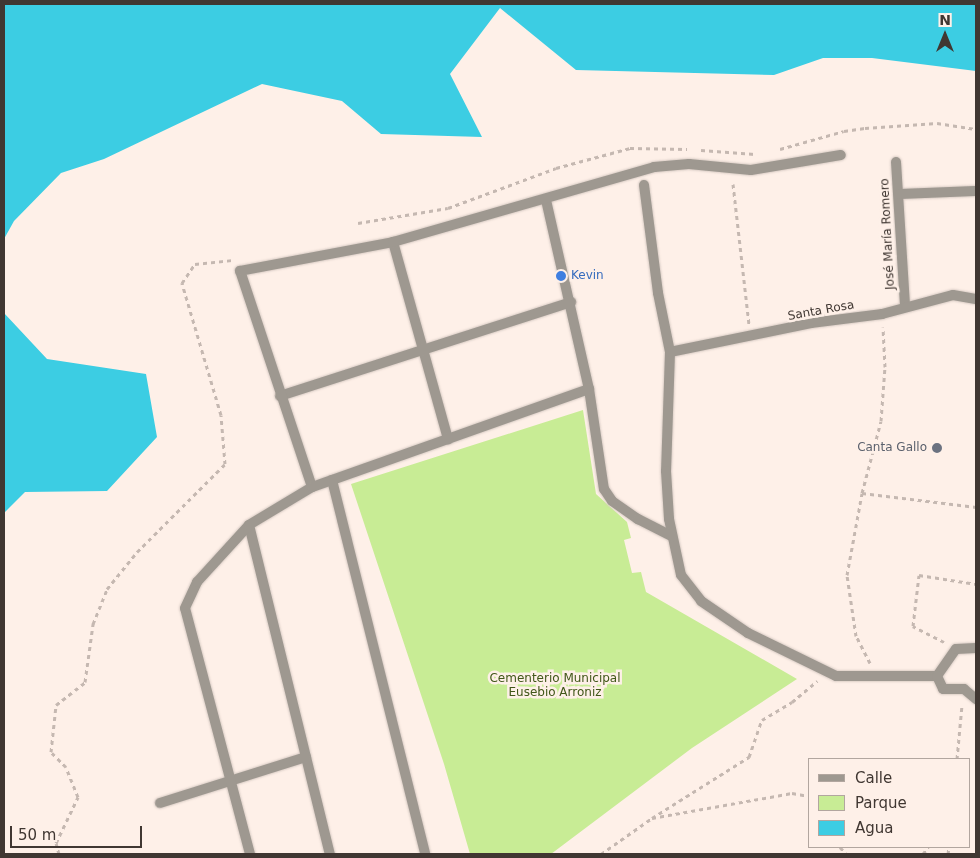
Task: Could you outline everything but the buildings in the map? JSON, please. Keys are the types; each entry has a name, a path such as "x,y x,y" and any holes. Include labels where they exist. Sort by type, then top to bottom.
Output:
{"street":[{"path":"312,487 280,396 240,271 394,242 546,200 654,167 689,164 751,170 841,155"},
{"name":"José María Romero","path":"896,162 900,194 905,305"},
{"path":"644,185 658,293 670,352 666,471 672,536 681,575 701,601 748,633 836,676 936,676"},
{"path":"900,194 975,191"},
{"path":"546,200 571,302 589,389 604,489 612,501 638,519 672,536"},
{"path":"394,242 448,439"},
{"name":"Santa Rosa","path":"670,352 751,337 811,323 882,314 905,305 953,296 976,299"},
{"path":"280,396 422,348 571,302"},
{"path":"250,854 185,608 196,582 249,525 312,487 589,389"},
{"path":"332,480 425,854"},
{"path":"249,525 330,854"},
{"path":"936,676 956,649 976,648"},
{"path":"936,676 943,689 964,690 976,699"},
{"path":"160,803 306,757"}],"path":[{"path":"733,184 751,337"},
{"path":"59,854 56,843 78,797 66,767 51,752 56,705 85,682 93,624 107,590 137,552 225,464 221,415 182,283 195,264 239,259 240,271"},
{"path":"877,676 856,636 847,575 862,493 881,421 884,367 882,314"},
{"path":"862,493 976,507"},
{"path":"956,649 913,626 919,575 976,584"},
{"path":"601,854 652,818 750,757 762,720 792,702 828,672"},
{"path":"957,758 964,690"},
{"path":"652,818 792,793 808,796"}],"green space":[{"name":"Cementerio Municipal Eusebio Arroniz","path":"583,410 596,494 627,522 631,538 624,540 632,573 641,572 646,592 797,679 692,748 551,854 470,854 444,764 351,484"}],"water":[{"path":"4,4 976,4 976,71 872,58 823,58 774,75 576,70 500,8 450,74 482,137 381,134 342,101 262,84 104,159 61,173 14,221 4,239"},
{"path":"4,313 47,359 146,374 157,437 107,491 25,492 4,513"}],"place":[{"name":"Kevin","path":"561,276"},
{"name":"Canta Gallo","path":"937,448"}]}
